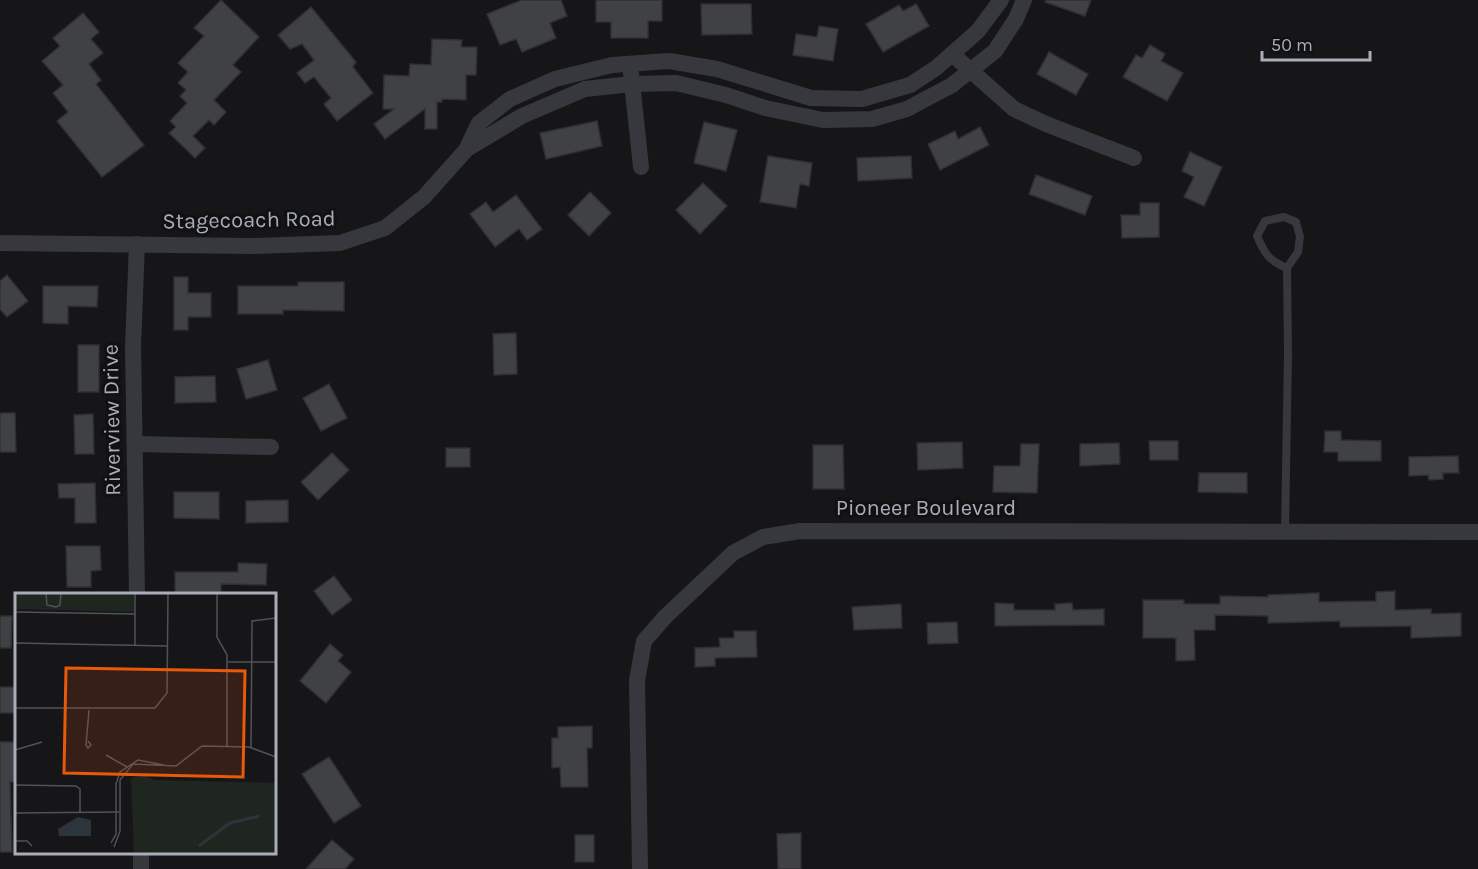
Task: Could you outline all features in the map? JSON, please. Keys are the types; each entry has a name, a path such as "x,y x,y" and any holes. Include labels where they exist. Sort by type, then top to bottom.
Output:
{"street":[{"name":"Stagecoach Road","path":"0,243 254,246 340,243 385,228 424,197 466,150 479,123 510,99 555,79 612,65 669,61 717,69 811,98 862,99 910,85 936,68 978,31 1001,0"},
{"name":"Stagecoach Road","path":"466,150 522,116 585,88 632,84 676,83 726,95 765,108 823,120 872,119 907,109 952,85 995,51 1016,19 1024,0"},
{"path":"952,54 1014,109 1134,158"},
{"path":"630,64 641,167"},
{"name":"Riverview Drive","path":"137,244 133,346 137,593"},
{"path":"135,444 271,447"},
{"name":"Pioneer Boulevard","path":"640,869 637,681 644,641 665,616 733,553 763,537 800,531 1478,532"}],"lane":[{"path":"1285,531 1287,268 1298,252 1300,237 1296,222 1284,216 1265,221 1257,236 1265,254 1276,264 1287,268"}],"building":[{"path":"221,0 259,37 233,65 241,72 214,100 226,112 214,125 209,120 193,136 205,148 195,158 169,133 176,127 170,121 187,103 180,96 186,90 178,83 188,72 178,63 204,36 194,28"},
{"path":"522,0 561,0 567,16 550,23 556,38 522,52 516,39 500,45 487,14"},
{"path":"596,0 662,0 662,21 648,21 648,38 611,38 611,22 596,22"},
{"path":"1046,0 1091,0 1085,16 1045,2"},
{"path":"701,4 751,4 752,34 702,35"},
{"path":"916,4 929,26 883,52 866,24 899,5 903,11"},
{"path":"311,7 356,62 353,67 373,93 337,121 324,104 331,98 314,77 305,83 297,73 314,60 302,44 290,49 278,35"},
{"path":"83,13 99,32 91,39 103,53 89,64 101,80 96,84 144,145 102,177 57,121 68,112 53,93 63,85 42,61 60,46 53,38"},
{"path":"819,26 838,29 833,61 793,55 796,34 817,37"},
{"path":"432,39 462,40 461,47 477,47 476,75 466,75 466,100 442,99 442,102 437,102 437,129 425,129 425,109 385,139 374,124 394,109 383,109 384,75 409,76 410,64 431,65"},
{"path":"1150,45 1165,54 1161,61 1183,73 1167,101 1123,77 1136,55 1142,58"},
{"path":"1049,52 1088,74 1076,95 1037,74"},
{"path":"597,121 602,146 546,159 540,133"},
{"path":"704,122 737,130 726,171 694,163"},
{"path":"980,127 989,145 940,170 928,144 955,131 958,139"},
{"path":"1190,152 1222,167 1204,206 1184,197 1194,177 1182,171"},
{"path":"768,156 812,163 809,186 800,184 796,208 760,202"},
{"path":"911,156 912,178 858,181 857,158"},
{"path":"1036,175 1092,196 1085,215 1029,194"},
{"path":"703,183 727,206 700,234 676,210"},
{"path":"590,192 611,213 589,236 568,215"},
{"path":"516,195 542,229 527,240 519,229 495,247 470,214 486,202 493,212"},
{"path":"1140,203 1159,203 1159,237 1122,238 1121,215 1140,215"},
{"path":"7,275 28,301 7,317 0,309 0,281"},
{"path":"174,277 188,277 188,293 211,293 211,317 188,317 188,330 174,330"},
{"path":"298,282 344,282 344,311 283,310 283,314 238,314 238,286 298,286"},
{"path":"43,286 98,286 97,307 68,306 68,324 43,323"},
{"path":"516,333 517,374 494,375 493,334"},
{"path":"78,345 99,345 99,392 78,392"},
{"path":"268,360 277,390 246,399 237,369"},
{"path":"215,376 216,402 175,403 175,377"},
{"path":"329,384 347,418 321,431 303,398"},
{"path":"0,413 15,413 16,452 0,452"},
{"path":"93,414 94,454 75,454 74,415"},
{"path":"1325,431 1341,431 1341,440 1381,441 1381,461 1338,461 1338,452 1324,452"},
{"path":"1149,441 1178,441 1178,460 1150,460"},
{"path":"962,442 963,468 918,470 917,443"},
{"path":"1119,443 1120,464 1080,466 1080,444"},
{"path":"1021,444 1039,444 1037,493 993,492 994,466 1020,466"},
{"path":"813,445 843,445 844,489 813,489"},
{"path":"446,448 470,448 470,467 446,467"},
{"path":"332,453 349,470 318,500 301,482"},
{"path":"1458,456 1459,473 1443,473 1443,479 1429,480 1428,475 1409,476 1409,457"},
{"path":"1199,473 1247,473 1247,493 1198,492"},
{"path":"95,483 96,523 75,523 75,498 59,498 58,484"},
{"path":"174,492 219,492 219,519 174,518"},
{"path":"288,500 288,522 246,523 246,501"},
{"path":"66,546 100,546 101,570 91,571 91,587 67,587"},
{"path":"238,563 267,564 266,585 221,584 221,593 175,593 175,572 238,572"},
{"path":"334,576 352,600 332,615 314,591"},
{"path":"1395,591 1395,610 1431,609 1431,614 1461,613 1461,636 1411,638 1411,626 1340,627 1340,621 1268,623 1268,616 1215,615 1215,630 1194,630 1195,660 1176,661 1176,638 1143,638 1143,600 1184,600 1184,604 1220,604 1220,596 1268,597 1268,595 1319,593 1319,602 1376,601 1376,592"},
{"path":"995,603 1014,604 1014,610 1055,610 1055,604 1072,603 1073,610 1104,609 1104,625 995,626"},
{"path":"901,604 902,628 854,630 852,607"},
{"path":"0,616 12,616 11,648 0,648"},
{"path":"957,622 958,643 928,644 927,623"},
{"path":"734,631 756,631 757,657 715,658 715,666 695,667 695,648 720,647 719,638 734,638"},
{"path":"330,644 343,655 338,661 351,672 326,703 300,681"},
{"path":"0,687 15,687 15,713 0,713"},
{"path":"592,726 592,748 587,748 588,787 561,787 560,767 552,768 552,738 558,738 558,727"},
{"path":"0,742 15,742 15,782 10,782 12,852 0,852"},
{"path":"329,757 361,806 334,823 302,774"},
{"path":"801,833 801,869 778,869 777,834"},
{"path":"575,835 594,835 594,862 575,862"},
{"path":"332,840 354,859 345,869 306,869"}]}
